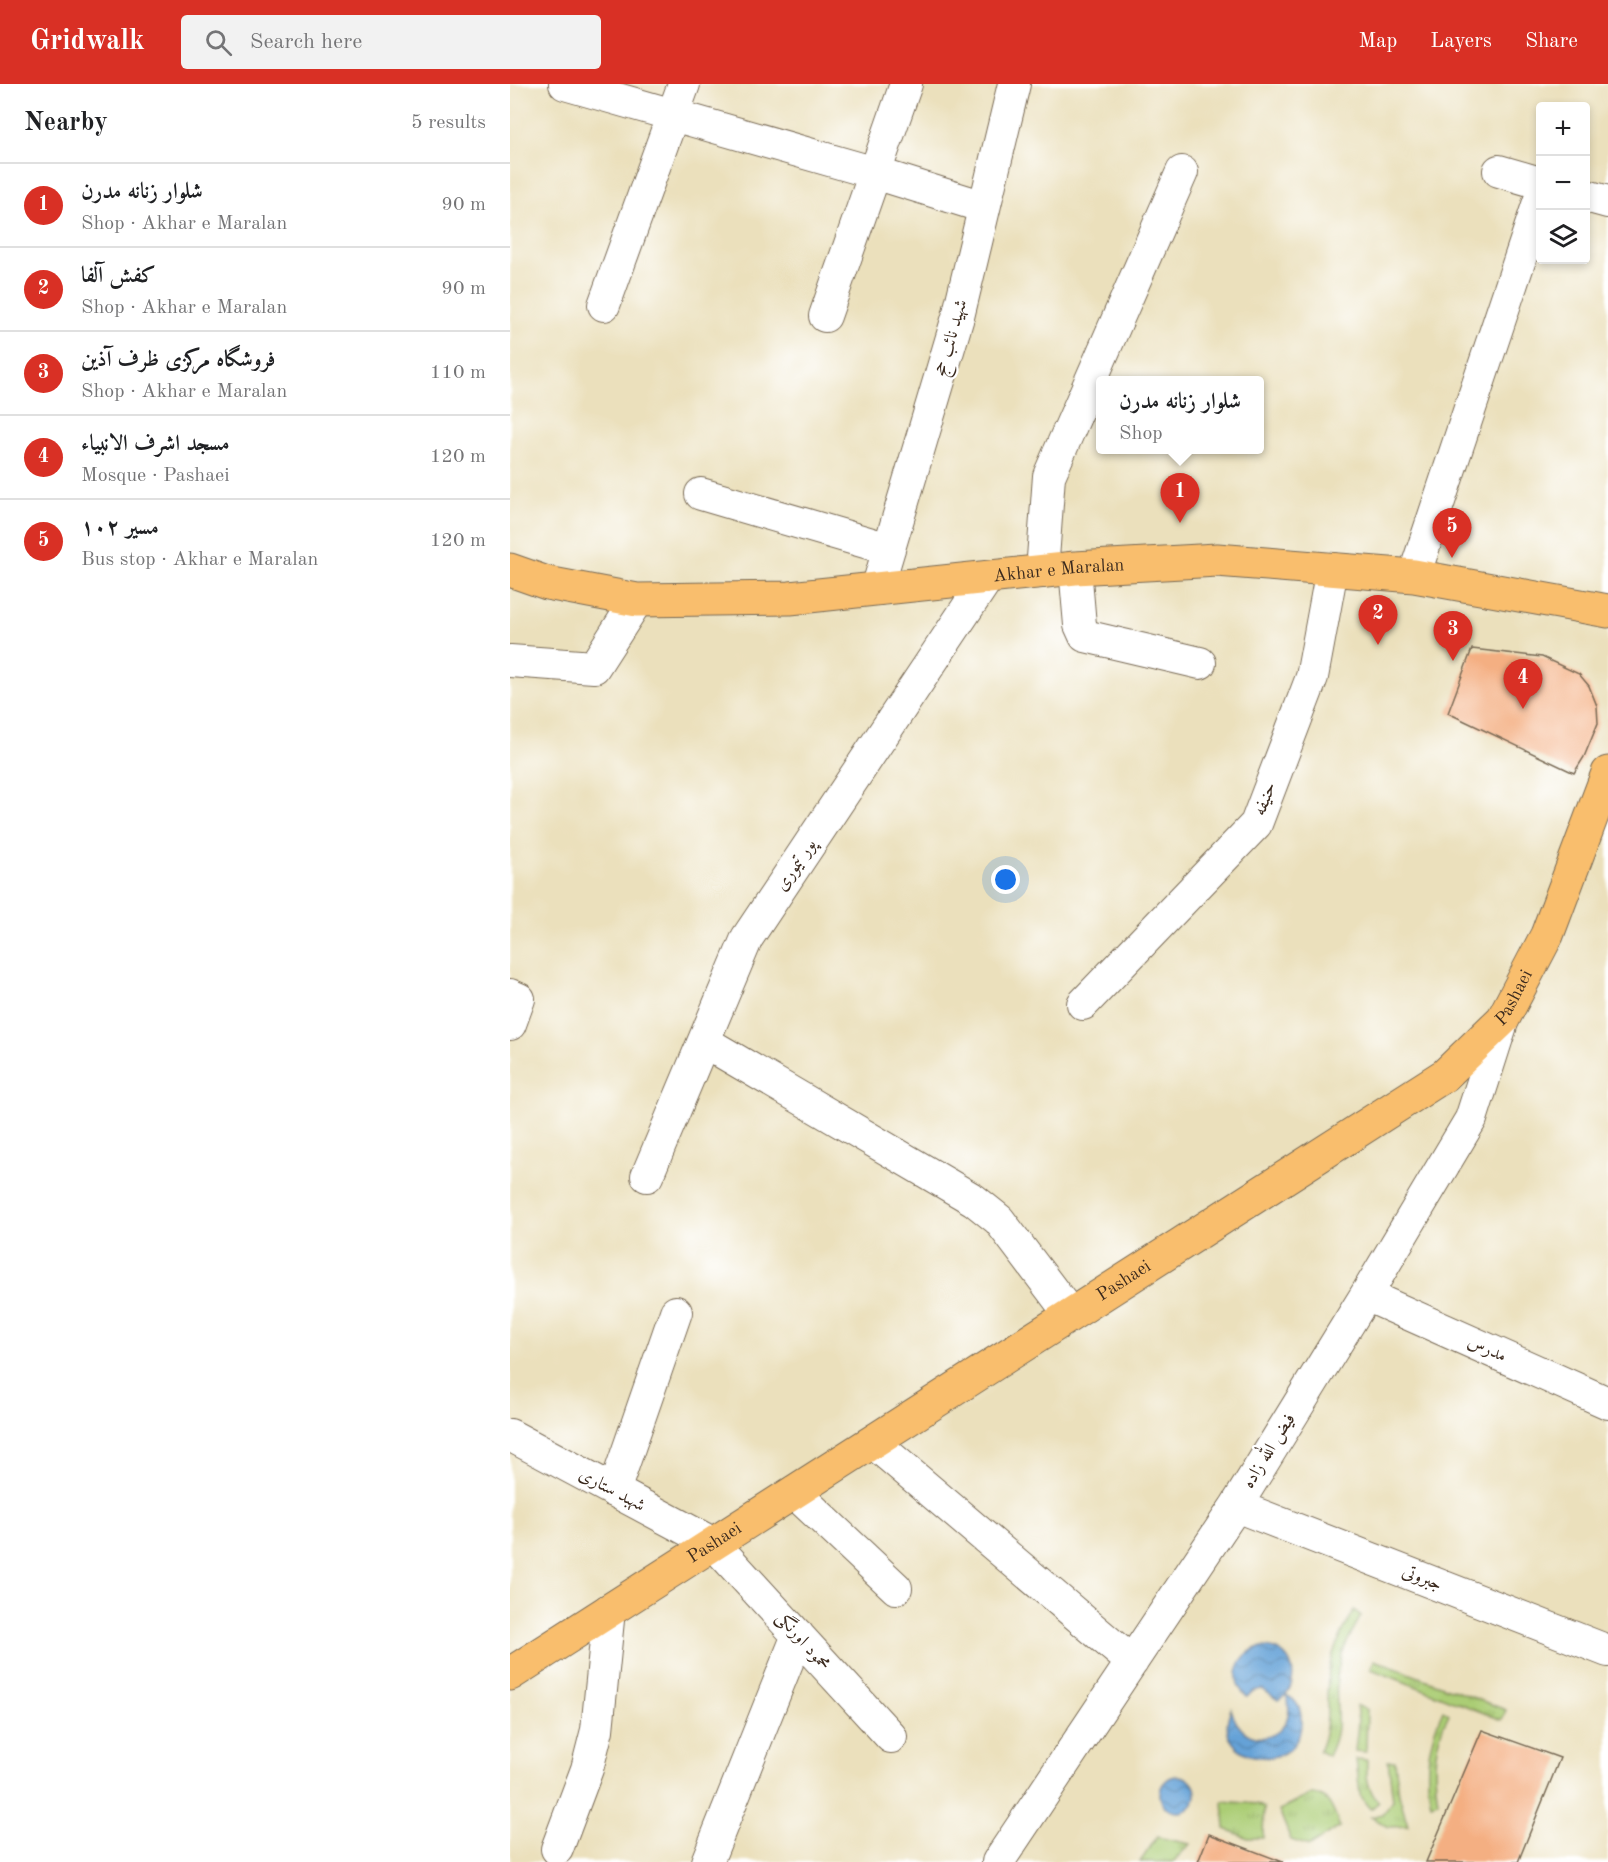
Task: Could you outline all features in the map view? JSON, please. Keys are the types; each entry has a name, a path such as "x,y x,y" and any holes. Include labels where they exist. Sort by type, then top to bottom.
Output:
{"main road":[{"name":"Akhar e Maralan","path":"510,570 547,583 637,600 790,598 1075,568 1216,560 1414,576 1608,610"},
{"name":"Pashaei","path":"510,1674 874,1443 1070,1314 1445,1075 1503,1019 1547,935 1608,773"}],"street":[{"path":"565,84 876,172 984,207"},
{"path":"604,305 684,84"},
{"path":"825,316 906,84"},
{"name":"شهید نائب حج","path":"877,589 958,317 1014,84"},
{"path":"1499,171 1536,182"},
{"path":"1042,572 1049,476 1182,172"},
{"path":"1590,197 1608,202"},
{"path":"1414,576 1536,210"},
{"path":"701,494 889,549"},
{"path":"1075,568 1080,625 1085,636 1200,663"},
{"name":"حنیفه","path":"1083,1004 1256,824 1312,677 1332,569"},
{"name":"پور تیموری","path":"647,1176 747,938 988,577"},
{"path":"510,661 594,667 637,600"},
{"path":"510,995 519,999 510,1024"},
{"name":"فیض الله زاده","path":"998,1862 1236,1506 1471,1119 1503,1019"},
{"path":"705,1042 974,1200 999,1220 1070,1314"},
{"name":"مدرس","path":"1366,1294 1608,1403"},
{"path":"614,1491 676,1312"},
{"name":"شهبد ستاری","path":"510,1435 714,1544"},
{"path":"874,1443 1132,1662"},
{"path":"794,1492 896,1588"},
{"name":"جبروتی","path":"1236,1506 1608,1651"},
{"name":"محمود اورنگی","path":"714,1544 891,1737"},
{"path":"557,1849 587,1768 597,1730 609,1610"},
{"path":"707,1862 798,1635"}],"green space":[{"path":"1354,1610 1361,1616 1340,1661 1336,1689 1336,1735 1328,1756 1319,1751 1327,1722 1329,1671 1342,1632"},
{"path":"1374,1660 1506,1710 1502,1720 1371,1669"},
{"path":"1356,1705 1367,1710 1366,1752 1355,1751 1358,1722"},
{"path":"1443,1710 1449,1714 1437,1746 1435,1778 1438,1802 1431,1804 1428,1779 1429,1756 1434,1733"},
{"path":"1356,1759 1367,1760 1368,1782 1379,1802 1371,1809 1360,1795"},
{"path":"1388,1761 1395,1761 1399,1794 1408,1826 1389,1827 1371,1817 1382,1814 1393,1800"},
{"path":"1312,1794 1323,1797 1327,1801 1340,1827 1309,1846 1291,1840 1279,1810"},
{"path":"1223,1801 1257,1804 1264,1808 1263,1838 1248,1838 1225,1829"},
{"path":"1157,1837 1190,1844 1173,1862 1140,1862"}],"water":[{"path":"1259,1647 1278,1650 1285,1655 1292,1669 1291,1686 1286,1695 1278,1700 1262,1689 1253,1691 1247,1697 1238,1683 1238,1669 1241,1662"},
{"path":"1286,1695 1296,1703 1301,1716 1298,1736 1289,1750 1275,1756 1259,1757 1244,1752 1233,1742 1227,1728 1231,1709 1238,1724 1247,1734 1258,1737 1269,1736 1279,1731 1286,1722 1289,1709"},
{"path":"1178,1776 1190,1782 1196,1794 1190,1806 1178,1812 1166,1806 1160,1794 1166,1782"}],"building":[{"path":"1472,649 1542,657 1579,674 1589,686 1597,706 1598,723 1584,757 1574,773 1448,713"},
{"path":"1482,1730 1560,1758 1518,1862 1426,1862"},
{"path":"1209,1834 1283,1862 1198,1862"}],"place":[{"name":"شلوار زنانه مدرن","path":"1180,523"},
{"name":"مسیر ۱۰۲","path":"1452,558"},
{"name":"کفش آلفا","path":"1378,645"},
{"name":"فروشگاه مرکزی ظرف آذین","path":"1453,661"},
{"name":"مسجد اشرف الانبیاء","path":"1523,709"}]}
